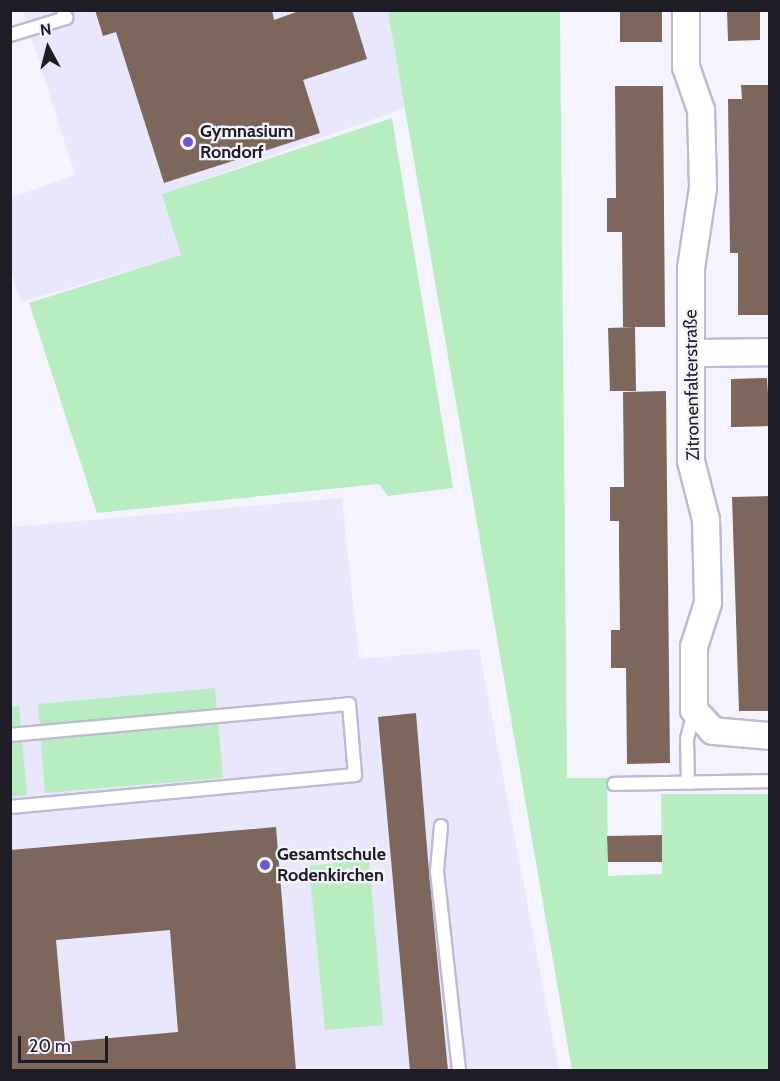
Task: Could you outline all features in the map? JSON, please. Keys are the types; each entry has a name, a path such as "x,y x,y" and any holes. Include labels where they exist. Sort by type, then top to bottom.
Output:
{"street":[{"name":"Zitronenfalterstraße","path":"686,10 686,67 701,110 704,188 691,268 691,461 706,520 708,603 694,647 694,710"},
{"path":"691,353 770,352"},
{"path":"694,710 713,732 770,736"}],"lane":[{"path":"10,36 66,18 63,10"},
{"path":"10,735 349,704 355,775 10,807"},
{"path":"688,783 687,739 694,710"},
{"path":"614,784 770,781"},
{"path":"441,826 437,871 459,1071"}],"shaded area":[{"name":"Gymnasium Rondorf","path":"23,11 388,11 405,108 163,194 182,255 21,302 11,270 10,198 75,175"},
{"name":"Gesamtschule Rodenkirchen","path":"342,498 359,659 479,649 559,1070 11,1070 11,527"}],"green space":[{"path":"388,11 560,11 567,778 607,778 608,876 662,874 661,794 769,794 769,1070 572,1070"},
{"path":"392,118 453,488 388,496 379,484 97,513 29,303 181,255 162,194"},
{"path":"215,688 223,778 45,793 38,704"},
{"path":"19,706 27,795 11,797 11,707"},
{"path":"369,860 383,1025 325,1030 309,866"}],"building":[{"path":"95,10 272,10 274,20 302,10 352,10 367,59 303,80 320,133 164,183 116,32 103,36"},
{"path":"620,10 662,10 662,42 620,42"},
{"path":"727,10 760,10 760,40 728,41"},
{"path":"741,85 770,85 770,315 738,315 738,253 730,253 728,99 742,99"},
{"path":"615,86 663,86 665,327 623,327 622,232 607,232 607,198 616,198"},
{"path":"635,327 636,391 610,391 608,328"},
{"path":"767,378 770,426 731,427 731,379"},
{"path":"666,391 670,763 627,764 626,668 611,668 611,630 620,630 619,521 610,521 610,487 624,487 623,392"},
{"path":"770,496 770,711 739,711 732,497"},
{"path":"416,713 448,1071 410,1071 378,717"},
{"path":"276,827 296,1071 10,1071 10,850","holes":["170,930 178,1032 65,1042 56,940"]},
{"path":"662,835 662,862 608,862 607,836"}],"place":[{"name":"Gymnasium Rondorf","path":"188,142"},
{"name":"Gesamtschule Rodenkirchen","path":"265,865"}]}
